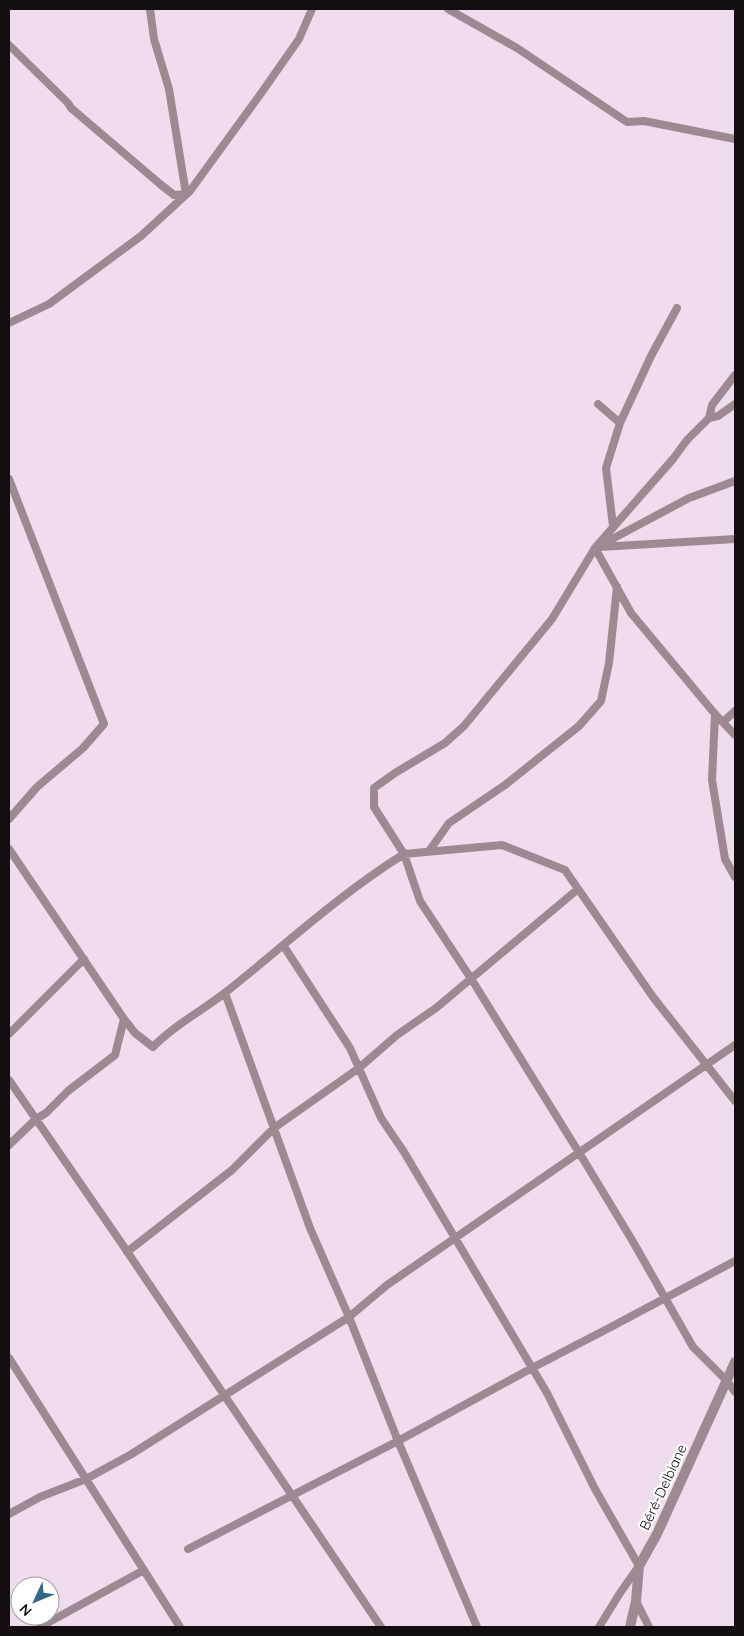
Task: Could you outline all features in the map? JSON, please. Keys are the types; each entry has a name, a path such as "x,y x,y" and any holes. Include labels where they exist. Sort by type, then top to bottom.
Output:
{"street":[{"path":"150,9 154,39 169,89 186,194"},
{"path":"9,323 49,304 141,236 186,194 262,92 298,39 312,9"},
{"path":"448,9 517,48 627,122 644,121 735,139"},
{"path":"9,45 68,102 71,108 160,184 174,194 186,194"},
{"path":"614,526 606,468 620,423 651,356 677,308"},
{"path":"735,375 712,405 709,418 687,440 673,459 595,548 552,619 464,726 445,743 374,788 374,807 404,854 420,901 472,980 579,1153 632,1240 693,1347 728,1382 735,1392"},
{"path":"598,404 620,423"},
{"path":"709,418 718,416 735,404"},
{"path":"9,478 104,724 83,748 37,787 9,819"},
{"path":"595,548 689,498 735,481"},
{"path":"595,548 735,539"},
{"path":"595,548 631,613 715,714 735,735"},
{"path":"429,851 449,823 505,785 579,726 601,701 609,663 617,587"},
{"path":"723,722 735,711"},
{"path":"715,714 712,780 726,859 735,877"},
{"path":"9,849 124,1019 135,1033 153,1047 163,1037 225,993 372,874 404,854 502,845 564,870 653,997 735,1101"},
{"path":"128,1252 232,1170 274,1128 359,1068 397,1035 472,980 578,889"},
{"path":"283,945 350,1048 381,1118 404,1152 547,1393 595,1490 639,1566 599,1627"},
{"path":"9,1034 84,960"},
{"path":"225,993 310,1228 349,1317 398,1441 477,1627"},
{"path":"9,1145 68,1091 115,1055 124,1019"},
{"path":"9,1514 40,1497 86,1479 130,1455 349,1317 387,1285 735,1045"},
{"path":"9,1080 128,1252 381,1627"},
{"path":"188,1549 398,1441 735,1261"},
{"path":"9,1358 180,1627"},
{"name":"Béré-Delbiane","path":"630,1627 636,1601 639,1566 657,1534 728,1382 735,1362"},
{"path":"40,1627 144,1570"},
{"path":"636,1601 649,1627"}]}
